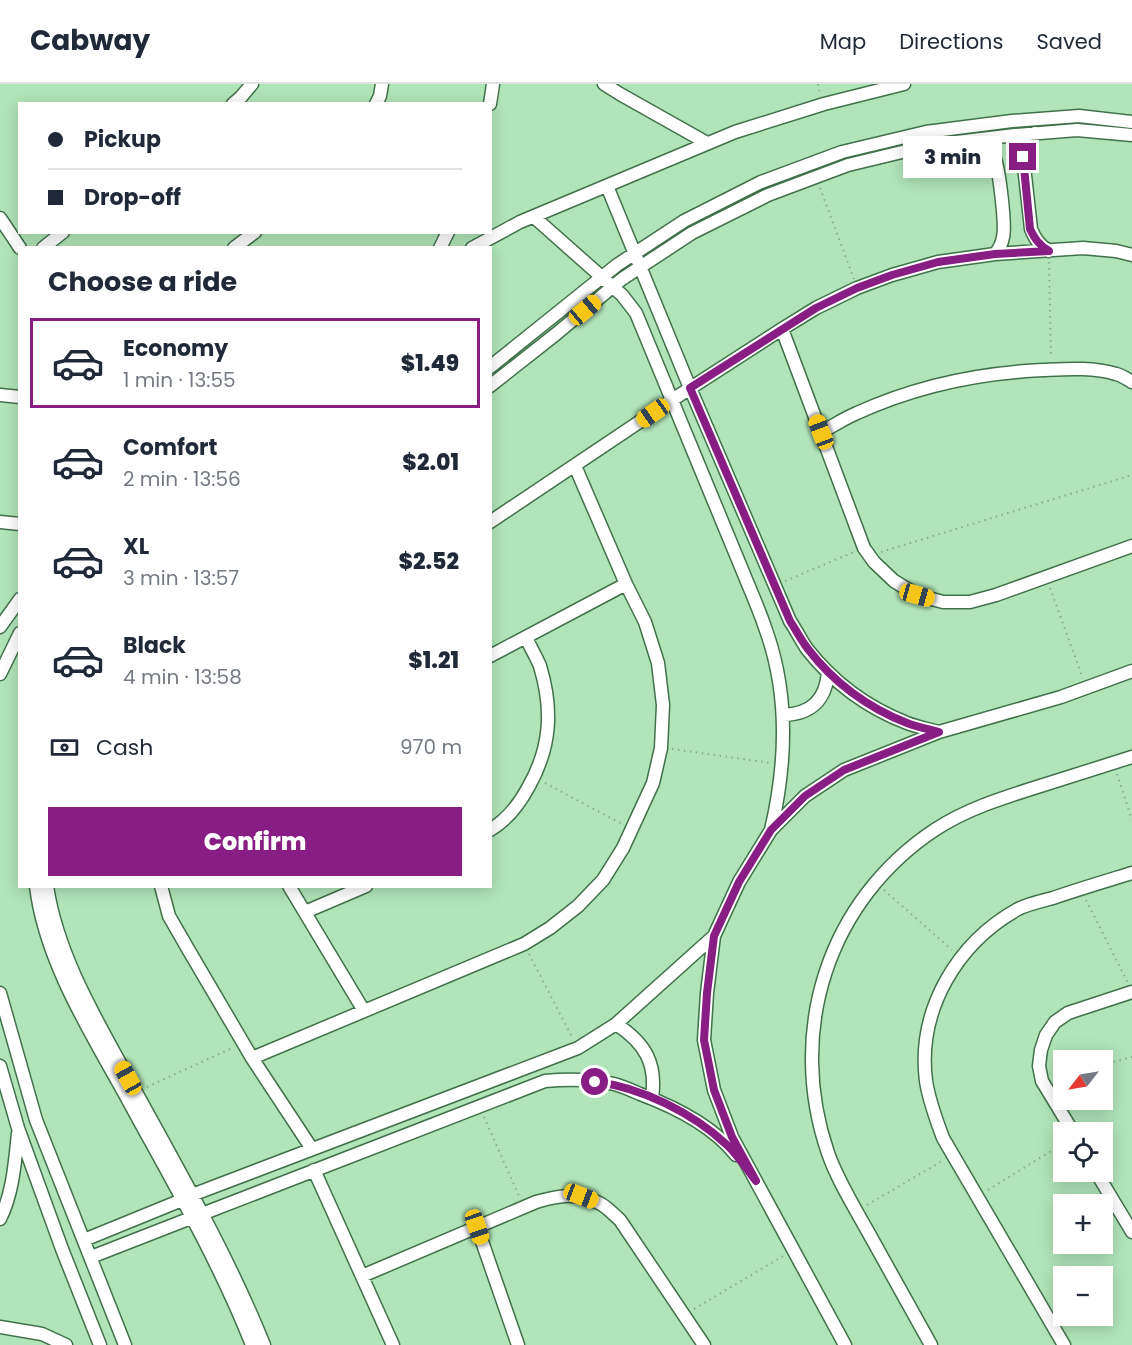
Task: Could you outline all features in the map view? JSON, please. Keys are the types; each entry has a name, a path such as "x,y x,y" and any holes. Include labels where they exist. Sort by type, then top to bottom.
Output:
{"street":[{"path":"235,102 252,84"},
{"path":"377,102 382,84"},
{"path":"490,102 493,84"},
{"path":"604,84 707,143"},
{"path":"476,246 520,222 735,132 824,104 904,84"},
{"path":"492,365 634,254 684,221 761,182 842,152 926,132 1012,121 1079,116 1132,122"},
{"path":"492,384 613,286 640,267 692,233 768,195 848,165 931,145 1077,130 1132,135"},
{"path":"1035,133 1029,140 1023,157 1030,229 1040,246 1049,251"},
{"path":"978,140 987,146 998,166 1004,231 1000,247 995,254"},
{"path":"607,186 690,388 790,621 807,648 828,672 852,693 879,710 908,723 939,732"},
{"path":"534,217 622,294 636,313 755,601 769,638 778,676 783,715 783,765 771,830"},
{"path":"0,218 19,246"},
{"path":"46,246 60,234"},
{"path":"238,246 253,238"},
{"path":"492,521 782,329 816,308 857,288 938,262 995,254 1083,248 1132,255"},
{"path":"782,329 867,552 894,581 917,595 943,602 970,602 996,595 1132,546"},
{"path":"821,432 884,401 932,385 972,377 1011,371 1092,370 1115,374 1132,382"},
{"path":"0,395 18,397"},
{"path":"252,1058 524,944 550,928 578,906 603,879 623,848 653,783 661,748 663,705 658,663 645,622 575,466"},
{"path":"0,522 18,524"},
{"path":"492,655 626,584"},
{"path":"0,627 18,602"},
{"path":"0,674 18,637"},
{"path":"492,828 510,813 524,796 544,754 549,726 547,694 539,664 526,637"},
{"path":"845,1345 732,1137 714,1090 704,1040 714,936 739,882 771,830 805,796 844,770 939,732 1061,697 1132,671"},
{"path":"783,715 805,711 815,704 827,684 828,672"},
{"path":"931,1345 828,1154 817,1114 812,1073 812,1032 819,992 832,952 851,916 875,882 904,853 937,828 973,809 1132,757"},
{"path":"1064,1345 943,1138 932,1110 926,1080 925,1050 930,1021 947,977 961,957 984,933 1020,908 1132,873"},
{"path":"36,888 47,937 61,975 102,1053 169,1165 227,1273 250,1308 264,1345"},
{"path":"47,888 58,935 72,971 136,1092 169,1165"},
{"path":"162,888 169,916 252,1058 312,1149"},
{"path":"290,888 364,1011"},
{"path":"305,912 361,888"},
{"path":"84,1240 187,1197 578,1048 616,1024 714,936"},
{"path":"1067,1122 1042,1081 1039,1066 1046,1035 1055,1023 1068,1013 1132,991"},
{"path":"0,993 36,1120 125,1345"},
{"path":"616,1024 629,1032 648,1055 653,1069 652,1098"},
{"path":"0,1066 18,1128 100,1345"},
{"path":"91,1257 545,1081 575,1079 615,1084 652,1098 693,1118 729,1146 756,1181"},
{"path":"0,1219 12,1183 18,1128"},
{"path":"315,1170 393,1345"},
{"path":"1102,1182 1132,1232"},
{"path":"362,1276 536,1202 558,1195 581,1196 603,1205 620,1220 704,1345"},
{"path":"477,1227 518,1345"},
{"path":"227,1273 252,1345"},
{"path":"0,1327 42,1334 66,1345"}],"path":[{"path":"815,177 857,288"},
{"path":"1049,251 1052,370"},
{"path":"774,585 867,552 1132,475"},
{"path":"1046,577 1086,688"},
{"path":"661,748 783,765"},
{"path":"1114,763 1132,820"},
{"path":"534,777 632,830"},
{"path":"875,882 961,957"},
{"path":"1080,889 1132,991"},
{"path":"524,944 578,1048"},
{"path":"136,1092 244,1043"},
{"path":"1113,1062 1132,1057"},
{"path":"479,1107 524,1207"},
{"path":"978,1197 1053,1150"},
{"path":"857,1211 953,1154"},
{"path":"684,1315 793,1250"}],"route":[{"path":"595,1082 615,1084 652,1098 693,1118 729,1146 756,1181 732,1137 714,1090 704,1040 714,936 739,882 771,830 805,796 844,770 939,732 908,723 879,710 852,693 828,672 807,648 790,621 690,388 816,308 857,288 938,262 995,254 1049,251 1040,246 1030,229 1023,157"}]}
